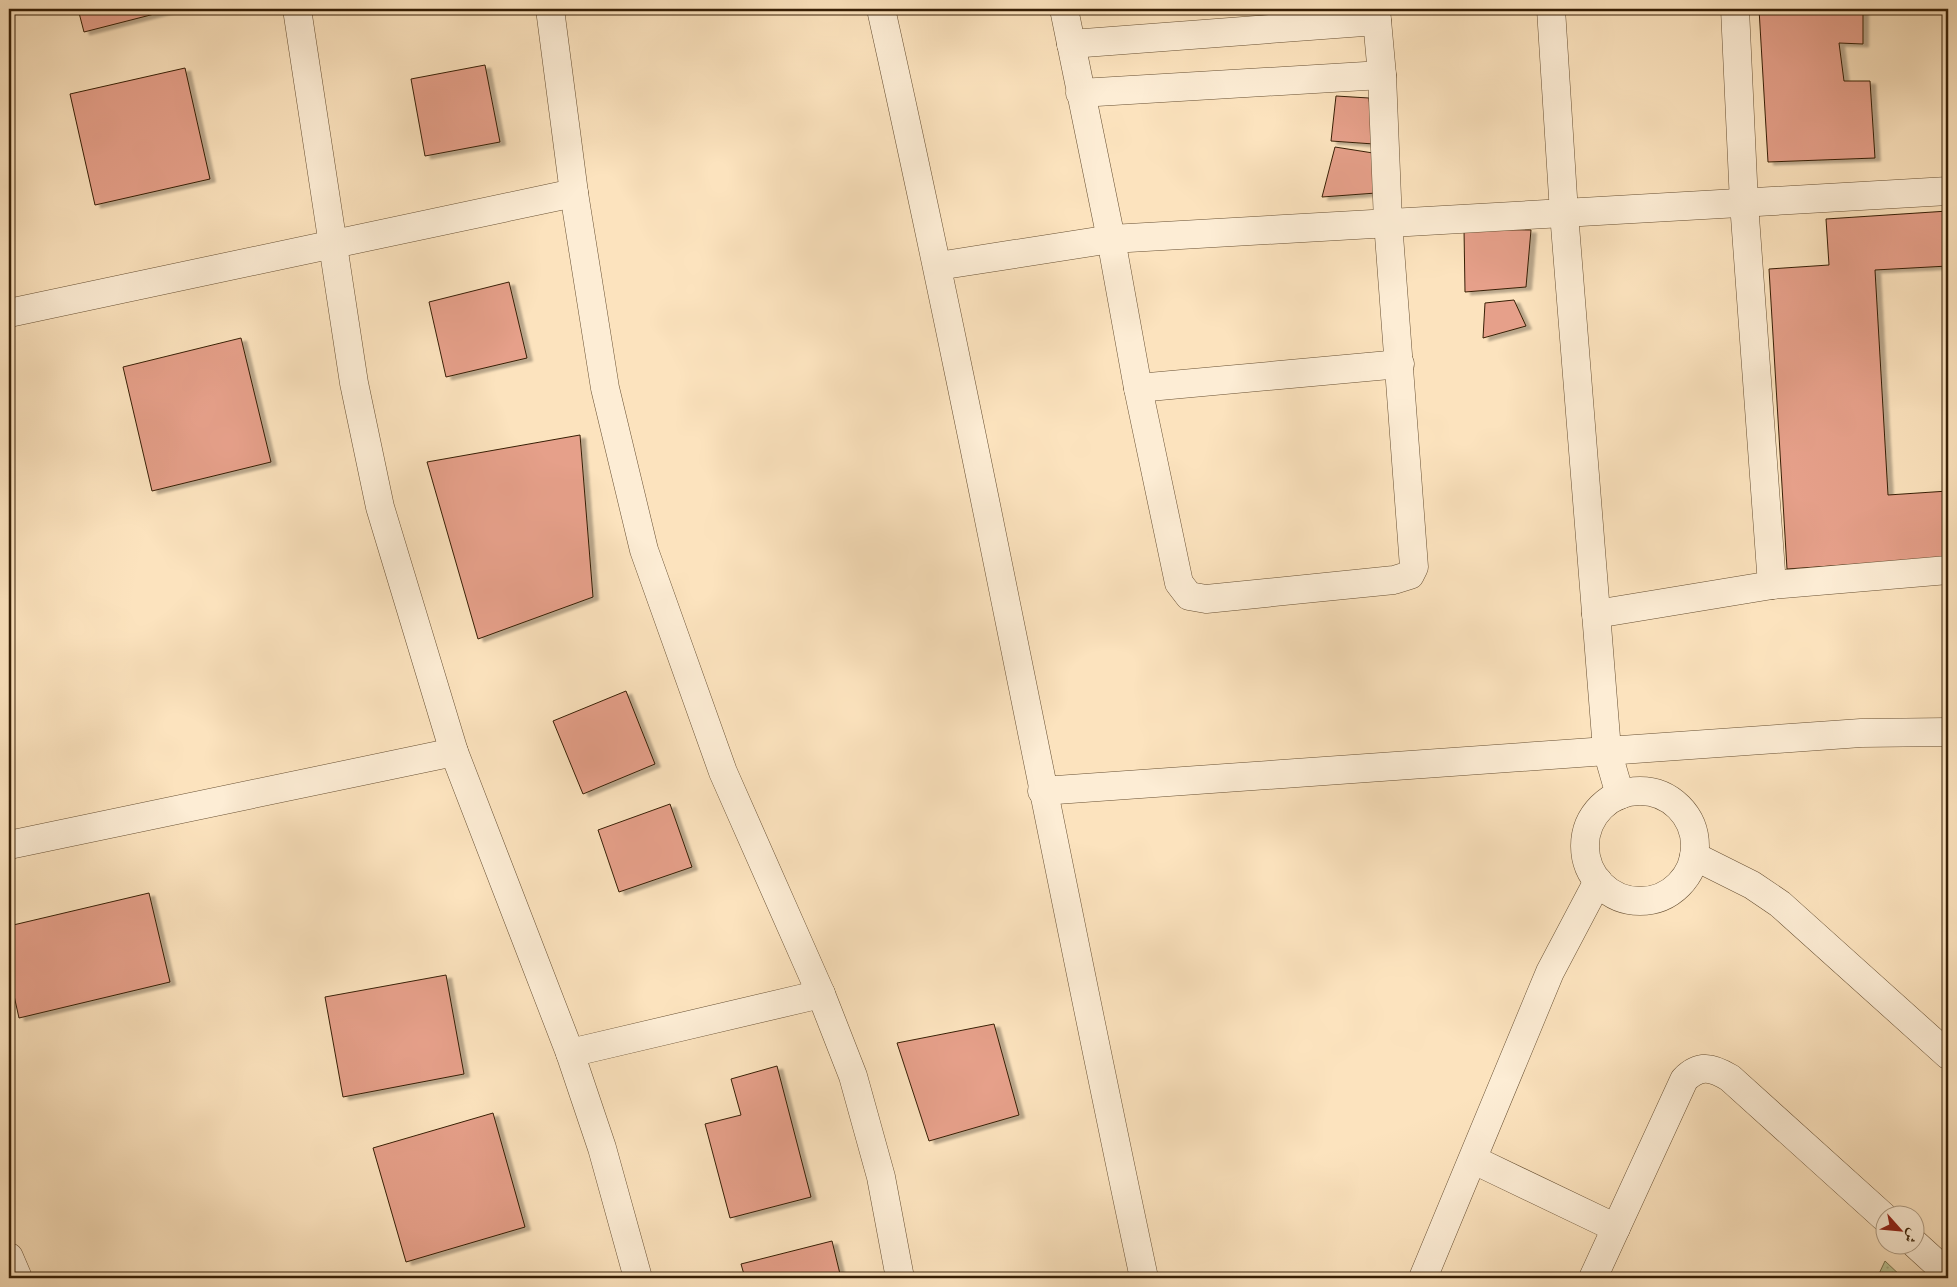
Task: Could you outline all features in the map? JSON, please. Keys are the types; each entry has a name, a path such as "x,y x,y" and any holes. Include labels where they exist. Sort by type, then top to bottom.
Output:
{"street":[{"path":"297,9 354,382 380,507 454,752 570,1052 602,1148 638,1278"},
{"path":"550,9 574,193 605,388 644,550 723,772 821,994 856,1085 881,1177 900,1278"},
{"path":"881,9 938,266 960,387 1042,791 1144,1278"},
{"path":"1064,9 1080,93 1111,239 1138,388 1179,582 1189,596 1206,599 1394,580 1410,575 1415,558 1388,222 1382,75 1377,15 1071,44"},
{"path":"1551,9 1564,213 1606,750 1620,795"},
{"path":"1735,9 1744,203 1772,585"},
{"path":"1080,93 1382,75"},
{"path":"938,266 1111,239 1948,190"},
{"path":"9,313 333,246 574,193"},
{"path":"1138,388 1400,364"},
{"path":"1596,614 1772,585 1948,570"},
{"path":"1042,791 1861,733 1948,732"},
{"path":"9,844 454,752"},
{"path":"1645,791 1669,798 1687,817 1692,828 1694,856 1690,869 1673,890 1654,899 1633,901 1620,898 1598,881 1586,859 1586,836 1589,826 1601,807 1620,795 1645,791"},
{"path":"1694,856 1752,884 1780,904 1948,1055"},
{"path":"1423,1278 1474,1160 1550,972 1598,881"},
{"path":"570,1052 821,994"},
{"path":"1593,1278 1684,1080 1695,1070 1702,1068 1719,1071 1730,1078 1874,1207"},
{"path":"1474,1160 1616,1228"},
{"path":"1924,1253 1948,1274"},
{"path":"9,1257 18,1278"}],"green space":[{"path":"1885,1261 1903,1278 1877,1278"}],"building":[{"path":"78,9 174,9 84,32"},
{"path":"1759,9 1863,9 1863,44 1839,43 1844,81 1870,81 1875,158 1768,162"},
{"path":"485,65 500,142 425,156 411,79"},
{"path":"185,68 210,179 95,205 70,94"},
{"path":"1336,96 1369,98 1374,144 1331,141"},
{"path":"1335,147 1373,153 1376,193 1322,197"},
{"path":"1948,211 1948,266 1875,270 1888,495 1948,491 1948,558 1787,569 1769,269 1829,265 1826,219"},
{"path":"1464,229 1531,230 1526,287 1465,292"},
{"path":"509,282 527,358 446,377 429,302"},
{"path":"1514,300 1526,326 1483,338 1485,303"},
{"path":"241,338 271,462 152,491 123,367"},
{"path":"580,435 593,597 478,639 427,462"},
{"path":"626,691 655,764 583,794 553,721"},
{"path":"670,804 692,867 619,892 598,830"},
{"path":"149,893 170,982 19,1018 9,973 9,926"},
{"path":"446,975 464,1074 343,1097 325,997"},
{"path":"994,1024 1019,1115 929,1141 897,1043"},
{"path":"777,1066 811,1197 730,1218 705,1124 741,1115 731,1079"},
{"path":"493,1113 525,1227 406,1262 373,1148"},
{"path":"832,1241 841,1278 745,1278 741,1264"}]}
